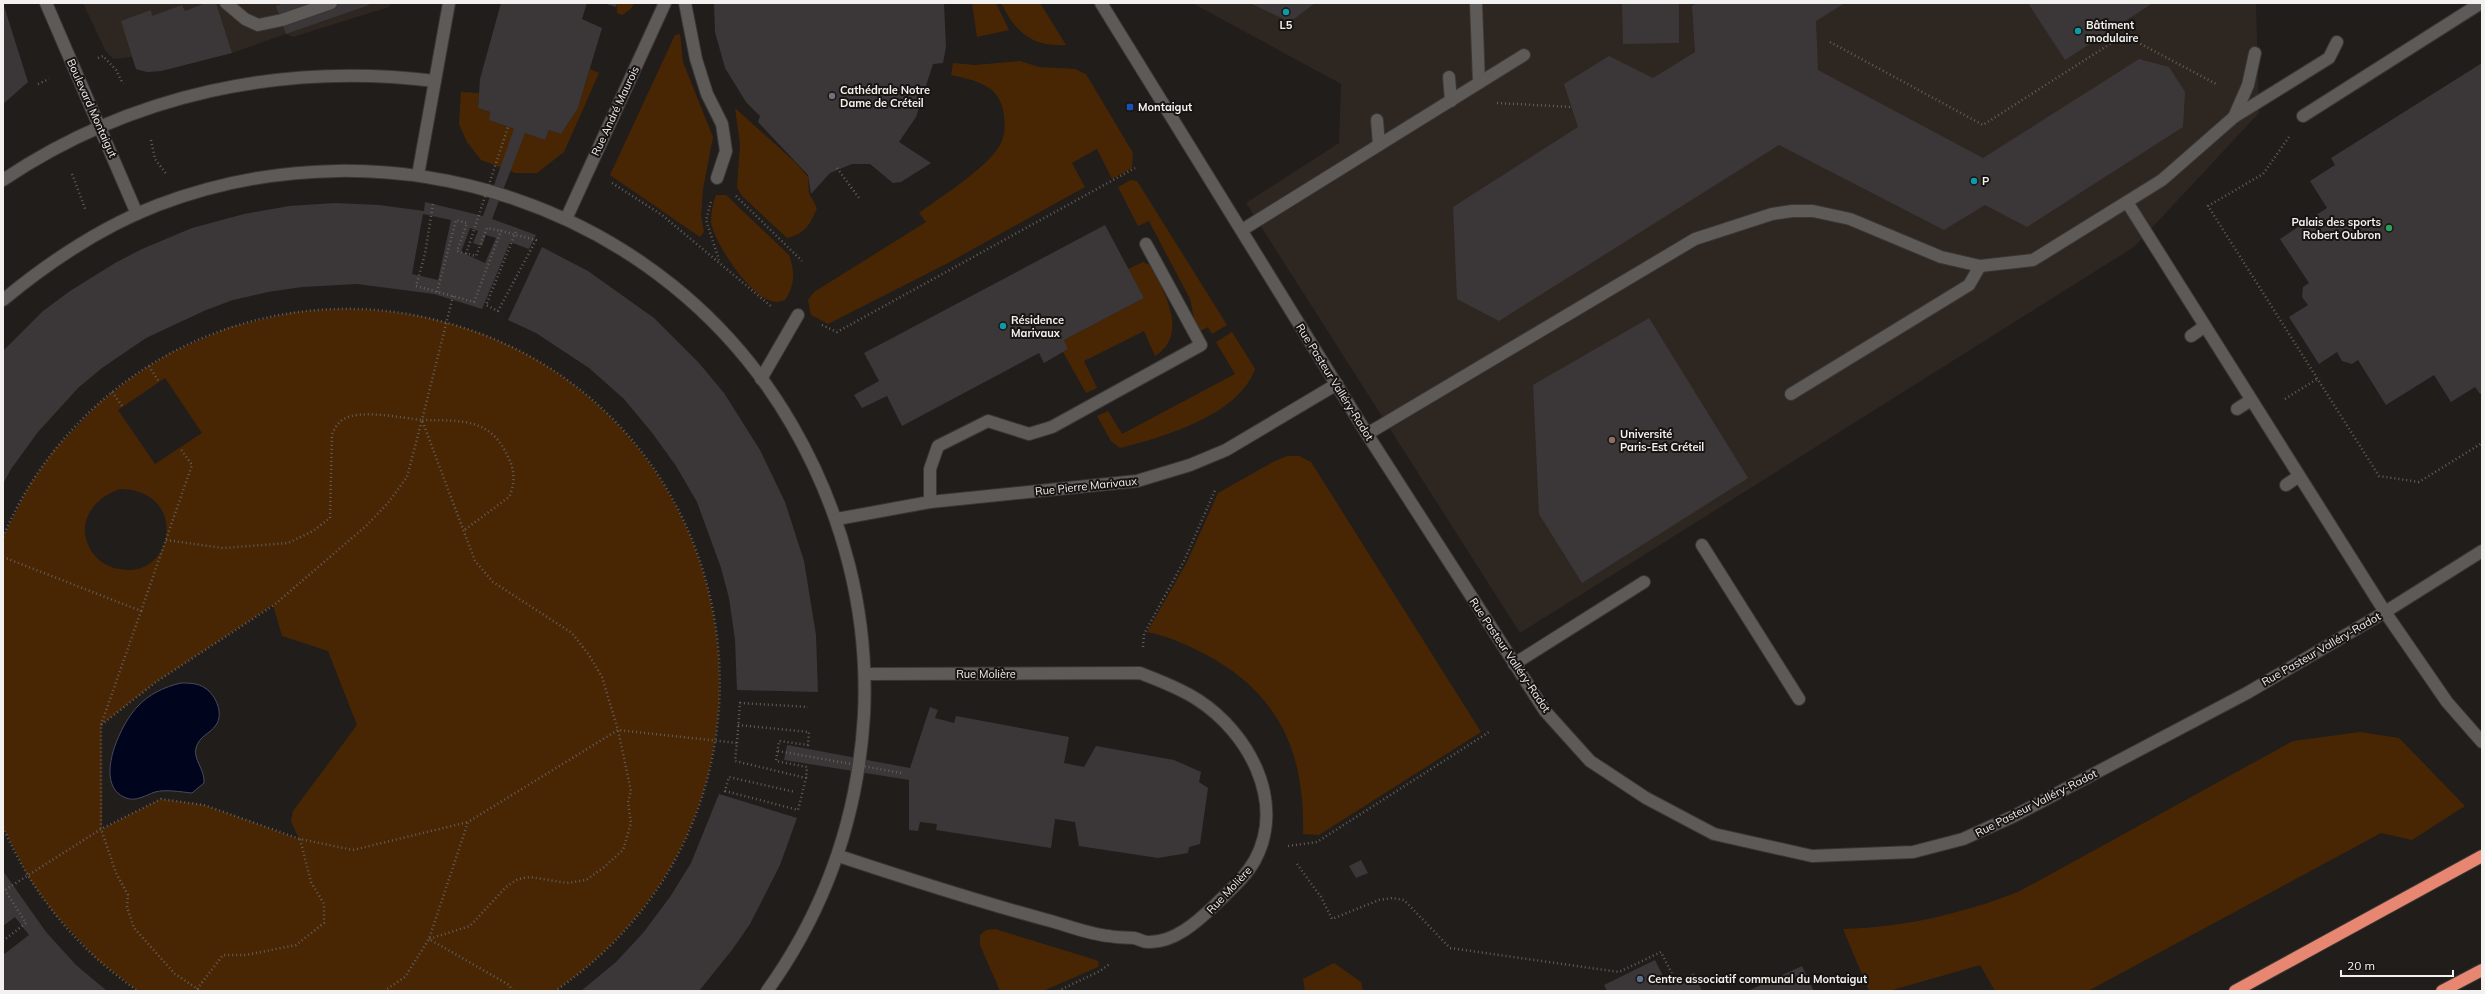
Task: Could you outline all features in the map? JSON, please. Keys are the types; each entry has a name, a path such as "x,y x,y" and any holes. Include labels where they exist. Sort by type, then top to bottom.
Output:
{"highway":[{"path":"2235,991 2480,857"},
{"path":"2442,991 2482,970"}],"street":[{"name":"Boulevard Montaigut","path":"46,3 101,126 137,214"},
{"path":"226,3 245,19 258,25 282,20 331,3"},
{"path":"418,175 449,3"},
{"name":"Rue André Maurois","path":"566,219 665,3"},
{"path":"685,3 696,59 707,94 722,124 726,151 717,178"},
{"name":"Rue Pasteur Valléry-Radot","path":"1101,3 1367,434 1545,711 1590,761 1646,798 1714,834 1812,856 1913,852 1963,839 2014,816 2246,692 2384,612 2482,551"},
{"path":"1476,3 1479,83"},
{"path":"2303,116 2481,3"},
{"path":"1367,434 1695,239 1772,214 1813,211 1844,218 1941,257 1980,266 2033,260 2162,180 2234,117 2324,62 2333,53 2337,42"},
{"path":"2234,117 2248,85 2255,53"},
{"path":"1242,230 1524,56"},
{"path":"3,180 42,155 101,126 188,95 258,81 314,76 364,75 435,81"},
{"path":"1449,77 1451,101"},
{"path":"1377,120 1378,146"},
{"path":"3,300 49,264 74,247 137,214 212,188 272,176 339,170 418,175 437,178 510,197 566,219 619,248 668,282 718,328 761,379 803,443 837,519 854,584 863,644 864,674 859,764 839,856 802,935 768,991"},
{"path":"2127,202 2384,612 2447,702 2482,742"},
{"path":"930,502 930,469 938,446 988,421 1029,434 1052,427 1201,345 1146,244"},
{"path":"1791,394 1969,285 1980,266"},
{"path":"761,379 798,315"},
{"path":"2191,336 2205,326"},
{"name":"Rue Pierre Marivaux","path":"837,519 930,502 1137,481 1190,465 1226,450 1337,384"},
{"path":"2237,409 2251,400"},
{"path":"2286,485 2300,476"},
{"path":"1702,545 1799,699"},
{"path":"1514,664 1644,582"},
{"name":"Rue Molière","path":"839,856 963,897 1108,936 1135,938 1147,942 1168,939 1200,920 1243,877 1260,849 1266,820 1264,795 1256,764 1240,739 1218,716 1199,700 1176,688 1140,673 864,674"}],"path":[{"path":"1830,42 1983,125 2124,35 2242,98"},
{"path":"95,59 104,56 116,70 123,84"},
{"path":"38,84 49,78"},
{"path":"1504,104 1572,107"},
{"path":"2303,116 2263,174 2208,206 2379,476 2419,482 2482,443"},
{"path":"466,254 508,127"},
{"path":"151,140 155,159 168,177"},
{"path":"837,168 859,198"},
{"path":"609,181 662,215 719,260 771,306 798,315 838,332 1135,168"},
{"path":"72,174 87,212"},
{"path":"437,178 425,254 416,286 474,302 501,231"},
{"path":"719,260 706,220 717,178 802,261"},
{"path":"437,292 456,220 467,223 457,251 466,254 476,256 487,228 515,234 536,240 498,310 486,305 515,234 518,226"},
{"path":"101,725 156,682 274,605 366,526 388,503 408,477 453,296"},
{"path":"3,537 29,486 54,450 83,418 112,392 148,366 210,335 251,321 294,312 337,309 380,310 446,322 472,330"},
{"path":"499,341 525,353 562,376 612,418 646,458 676,504 702,564 717,627 720,692 716,741 702,799 676,859 640,913 600,956"},
{"path":"148,366 159,382"},
{"path":"2285,399 2317,379"},
{"path":"112,392 123,407"},
{"path":"166,540 223,548 288,543 314,531 330,518 332,434 337,425 344,419 363,414 422,420 468,422 489,430 505,449 511,463 513,489 508,497 463,531"},
{"path":"422,420 475,561 493,582 572,633 589,655 602,677 618,730 631,791 628,802 631,823 623,850 603,868 586,880 567,883 530,877 518,879 506,886 470,926 429,939"},
{"path":"180,448 192,465 101,725 102,829 116,873 128,895 127,907 134,928 175,974 201,991"},
{"path":"1140,673 1144,634 1184,561 1216,488"},
{"path":"3,557 141,611"},
{"path":"806,778 735,761 740,703 808,707"},
{"path":"738,725 809,732 808,745 779,741 776,761 807,767 806,778 798,810 725,791 729,777 795,792"},
{"path":"5,890 102,829 162,799 204,805 300,839 353,850 468,822 618,730 737,743"},
{"path":"1260,849 1317,842 1489,732"},
{"path":"778,751 902,773"},
{"path":"384,991 405,977 429,939 468,822"},
{"path":"3,827 28,875 54,913 82,945 114,974 138,991"},
{"path":"197,989 223,955 246,955 296,945 324,923 324,904 311,882 300,839"},
{"path":"1297,864 1321,897 1332,919 1379,900 1392,898 1404,900 1450,948 1619,972 1661,952 1674,978"},
{"path":"3,887 26,923 3,941"},
{"path":"429,939 509,985 513,991"},
{"path":"555,991 595,960"},
{"path":"1058,991 1100,971 1114,960"}],"shaded area":[{"path":"83,3 392,3 389,7 293,37 286,34 232,53 161,71 147,72 136,69 132,57 113,59 105,50"},
{"path":"617,3 634,3 631,9 622,15 617,13"},
{"path":"972,3 996,3 1009,30 977,37"},
{"path":"1001,3 1040,3 1066,45 1044,44 1026,36 1019,30"},
{"name":"Université Paris-Est Créteil","path":"1192,3 2256,3 2259,113 2134,247 1520,633 1246,203 1339,143 1341,84"},
{"path":"680,34 683,62 713,137 703,189 701,216 704,232 700,237 610,175 675,35"},
{"path":"1020,61 1039,67 1075,69 1086,74 1133,153 1132,168 1112,179 1097,149 1072,163 1085,187 946,264 828,324 811,315 808,300 814,292 926,222 919,213 976,171 987,161 1001,143 1004,135 1005,123 1003,110 996,94 976,81 951,75 953,63 975,65"},
{"path":"590,69 599,73 564,152 537,173 515,173 481,160 467,142 459,124 461,92 479,93 478,108 490,112 489,120 545,140 549,130 561,134 578,108"},
{"path":"735,108 796,163 808,177 809,193 817,208 812,220 799,234 787,238 742,196 737,187 740,144"},
{"path":"1131,180 1137,181 1227,325 1212,334 1208,327 1197,333 1190,299 1149,221 1138,226 1118,187"},
{"path":"716,195 726,195 789,255 793,278 791,289 785,300 776,302 767,299 757,292 746,282 727,257 719,243 711,222 712,208"},
{"path":"1143,262 1150,265 1167,300 1171,312 1171,336 1165,347 1155,356 1144,331 1084,361 1097,388 1086,393 1063,352 1068,349 1064,340 1144,298 1128,269"},
{"path":"353,309 402,313 434,319 465,328 530,356 587,395 634,444 672,499 699,561 715,627 719,696 710,766 701,800 673,863 654,893 633,921 583,970 555,991 138,991 98,960 54,913 29,878 3,827 3,537 29,486 54,450 99,403 134,376 170,353 230,327 294,312","holes":["165,378 202,433 155,464 118,410","120,489 142,493 157,503 165,518 166,534 162,549 153,561 138,569 113,568 101,562 89,546 85,536 85,526 88,516 100,500","273,605 282,636 328,651 357,725 293,811 291,821 299,839 204,805 161,799 102,829 101,725 156,682"]},
{"path":"1232,332 1255,369 1246,385 1233,400 1216,412 1197,422 1157,438 1120,448 1111,441 1097,416 1108,411 1122,434 1235,374 1216,342"},
{"path":"1287,456 1299,456 1311,462 1481,732 1319,835 1303,834 1303,806 1300,780 1294,755 1285,733 1273,712 1257,692 1237,675 1198,650 1165,637 1147,632 1187,562 1218,493 1273,462"},
{"path":"2360,732 2399,738 2465,806 2412,840 2381,833 2088,991 1995,991 1980,965 1889,991 1869,991 1843,929 1866,928 1933,918 1955,913 2020,891 2293,741"},
{"path":"995,929 1096,960 1099,962 1098,967 1043,991 1000,991 980,945 980,935 986,930"},
{"path":"1334,963 1361,982 1363,991 1305,991 1303,979"}],"water":[{"path":"181,683 190,683 202,686 209,691 218,705 219,716 216,725 202,738 197,744 196,748 196,757 203,773 204,783 192,793 164,791 155,792 137,799 126,798 116,791 111,781 110,768 112,754 123,727 137,707 147,698 163,689"}],"building":[{"path":"3,3 28,82 3,104"},
{"path":"206,3 216,3 232,53 161,71 147,72 136,69 121,21 151,10 152,16 182,5 185,11"},
{"path":"284,3 368,3 369,5 286,34 276,6"},
{"path":"501,3 587,3 582,19 602,28 578,108 561,134 549,130 545,140 525,133 492,219 536,235 529,249 510,242 482,309 434,294 357,284 302,287 268,292 233,300 206,310 146,338 102,368 78,388 38,432 11,469 3,484 3,351 43,311 70,291 115,263 142,249 192,228 244,214 289,206 335,203 379,205 424,211 425,202 483,216 514,129 489,120 490,112 478,108 480,79","holes":["423,214 451,220 438,280 412,274","470,228 478,231 473,243 482,246 486,235 496,238 485,263 461,252"]},
{"path":"603,3 617,3 616,7"},
{"name":"Cathédrale Notre Dame de Créteil","path":"714,3 944,3 946,47 943,63 933,64 916,117 899,142 931,163 901,182 893,183 870,164 852,164 830,173 811,194 808,175 758,122 760,116 746,102 725,68 715,32"},
{"name":"L5","path":"1250,3 1315,3 1290,22"},
{"path":"1622,3 1679,3 1679,43 1623,44"},
{"name":"P","path":"1697,3 1845,3 1816,21 1818,70 1983,158 2139,59 2169,67 2185,92 2183,127 2027,227 1985,205 1944,230 1779,145 1499,321 1457,299 1453,207 1578,127 1564,84 1609,56 1653,78 1695,52 1692,6"},
{"name":"Bâtiment modulaire","path":"2028,3 2153,3 2065,60"},
{"name":"Palais des sports Robert Oubron","path":"2482,63 2482,393 2480,394 2475,387 2451,402 2434,375 2386,405 2358,360 2352,364 2342,361 2337,352 2319,364 2289,317 2308,305 2302,297 2303,287 2309,283 2280,239 2327,208 2310,181 2335,165 2331,158"},
{"name":"Résidence Marivaux","path":"1105,225 1144,298 1064,340 1068,349 1044,363 1039,353 902,426 887,396 862,408 854,395 879,381 864,353"},
{"path":"542,247 588,271 654,318 699,363 724,393 760,450 785,502 804,561 816,635 818,692 737,690 735,640 729,598 721,568 697,502 676,466 653,434 624,399 589,368 536,333 508,320"},
{"path":"1649,318 1748,478 1582,583 1539,514 1533,385"},
{"path":"930,707 938,710 935,718 954,723 956,716 1069,737 1064,763 1084,767 1096,746 1174,760 1201,772 1199,782 1208,788 1200,844 1189,847 1188,853 1158,858 1079,846 1075,822 1055,819 1051,848 936,830 937,824 920,822 918,831 909,830 909,780 784,760 787,745 910,768"},
{"path":"719,794 797,818 780,865 750,924 732,950 699,991 581,991 616,962 643,933 670,897 691,863"},
{"path":"1361,860 1368,873 1356,878 1349,866"},
{"path":"3,871 46,932 76,965 107,991 3,991 3,955 29,935 15,917 3,926"},
{"name":"Centre associatif communal du Montaigut","path":"1655,960 1668,986 1694,973 1702,991 1607,991 1604,985"},
{"path":"1802,966 1814,991 1748,991"}],"place":[{"name":"L5","path":"1286,12"},
{"name":"Bâtiment modulaire","path":"2078,31"},
{"name":"Cathédrale Notre Dame de Créteil","path":"832,96"},
{"name":"Montaigut","path":"1130,107"},
{"name":"P","path":"1974,181"},
{"name":"Palais des sports Robert Oubron","path":"2389,228"},
{"name":"Résidence Marivaux","path":"1003,326"},
{"name":"Université Paris-Est Créteil","path":"1612,440"},
{"name":"Centre associatif communal du Montaigut","path":"1640,979"}]}
